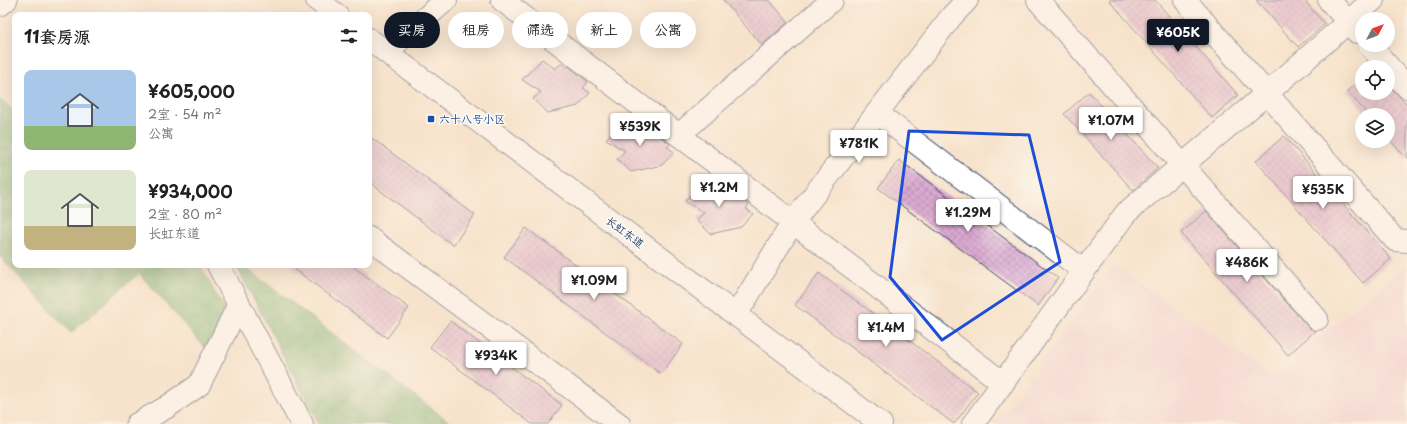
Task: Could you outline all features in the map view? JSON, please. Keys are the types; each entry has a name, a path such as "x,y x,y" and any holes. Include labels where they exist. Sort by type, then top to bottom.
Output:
{"street":[{"path":"0,5 6,0"},
{"path":"317,0 333,12"},
{"path":"386,52 446,0"},
{"path":"502,0 1003,382"},
{"path":"679,136 810,7 832,0"},
{"path":"736,315 793,222 951,17 967,0"},
{"path":"1038,0 1182,166 1317,318"},
{"path":"1185,0 1395,240 1407,241"},
{"path":"973,424 1126,213 1266,94 1355,30 1329,0"},
{"path":"1365,12 1372,0"},
{"name":"长虹东道","path":"372,41 881,424"},
{"path":"1375,52 1407,87"},
{"path":"877,113 1084,271"},
{"path":"372,240 619,424"},
{"path":"220,268 302,424"},
{"path":"137,424 167,407 199,385 239,304"}],"highlighted area":[{"path":"909,131 1029,135 1060,262 942,340 890,277"}],"shaded area":[{"path":"1407,264 1407,424 996,424 1114,265 1272,377"}],"green space":[{"path":"0,100 12,109 12,268 202,268 233,326 206,349 139,273 71,333 0,256"},
{"path":"238,268 246,268 452,424 319,424"}],"building":[{"path":"723,0 769,0 788,22 762,45"},
{"path":"1109,0 1155,0 1238,95 1212,118"},
{"path":"1256,0 1304,0 1325,24 1298,47"},
{"path":"542,59 555,69 562,63 566,68 568,66 588,82 583,88 590,93 578,106 548,113 533,99 541,92 522,80"},
{"path":"1355,84 1355,100 1395,100 1395,92 1407,104 1407,159 1395,146 1395,108 1362,108 1347,91"},
{"path":"1089,92 1158,168 1133,190 1064,114"},
{"path":"626,118 639,129 644,124 670,144 667,147 674,152 662,165 631,172 617,159 625,151 606,139"},
{"path":"1284,136 1391,259 1363,283 1256,161"},
{"path":"372,138 475,215 453,245 372,184"},
{"path":"899,160 1058,278 1038,306 878,188"},
{"path":"705,180 718,190 724,185 749,205 746,209 753,214 741,227 711,234 696,220 704,213 685,201"},
{"path":"1206,211 1308,327 1315,331 1288,355 1181,233"},
{"path":"526,228 683,344 661,374 504,257"},
{"path":"293,268 355,268 409,308 387,338"},
{"path":"819,273 978,392 954,424 795,305"},
{"path":"450,321 562,405 548,424 532,424 430,347"}],"place":[{"name":"六十八号小区","path":"431,119"}]}
